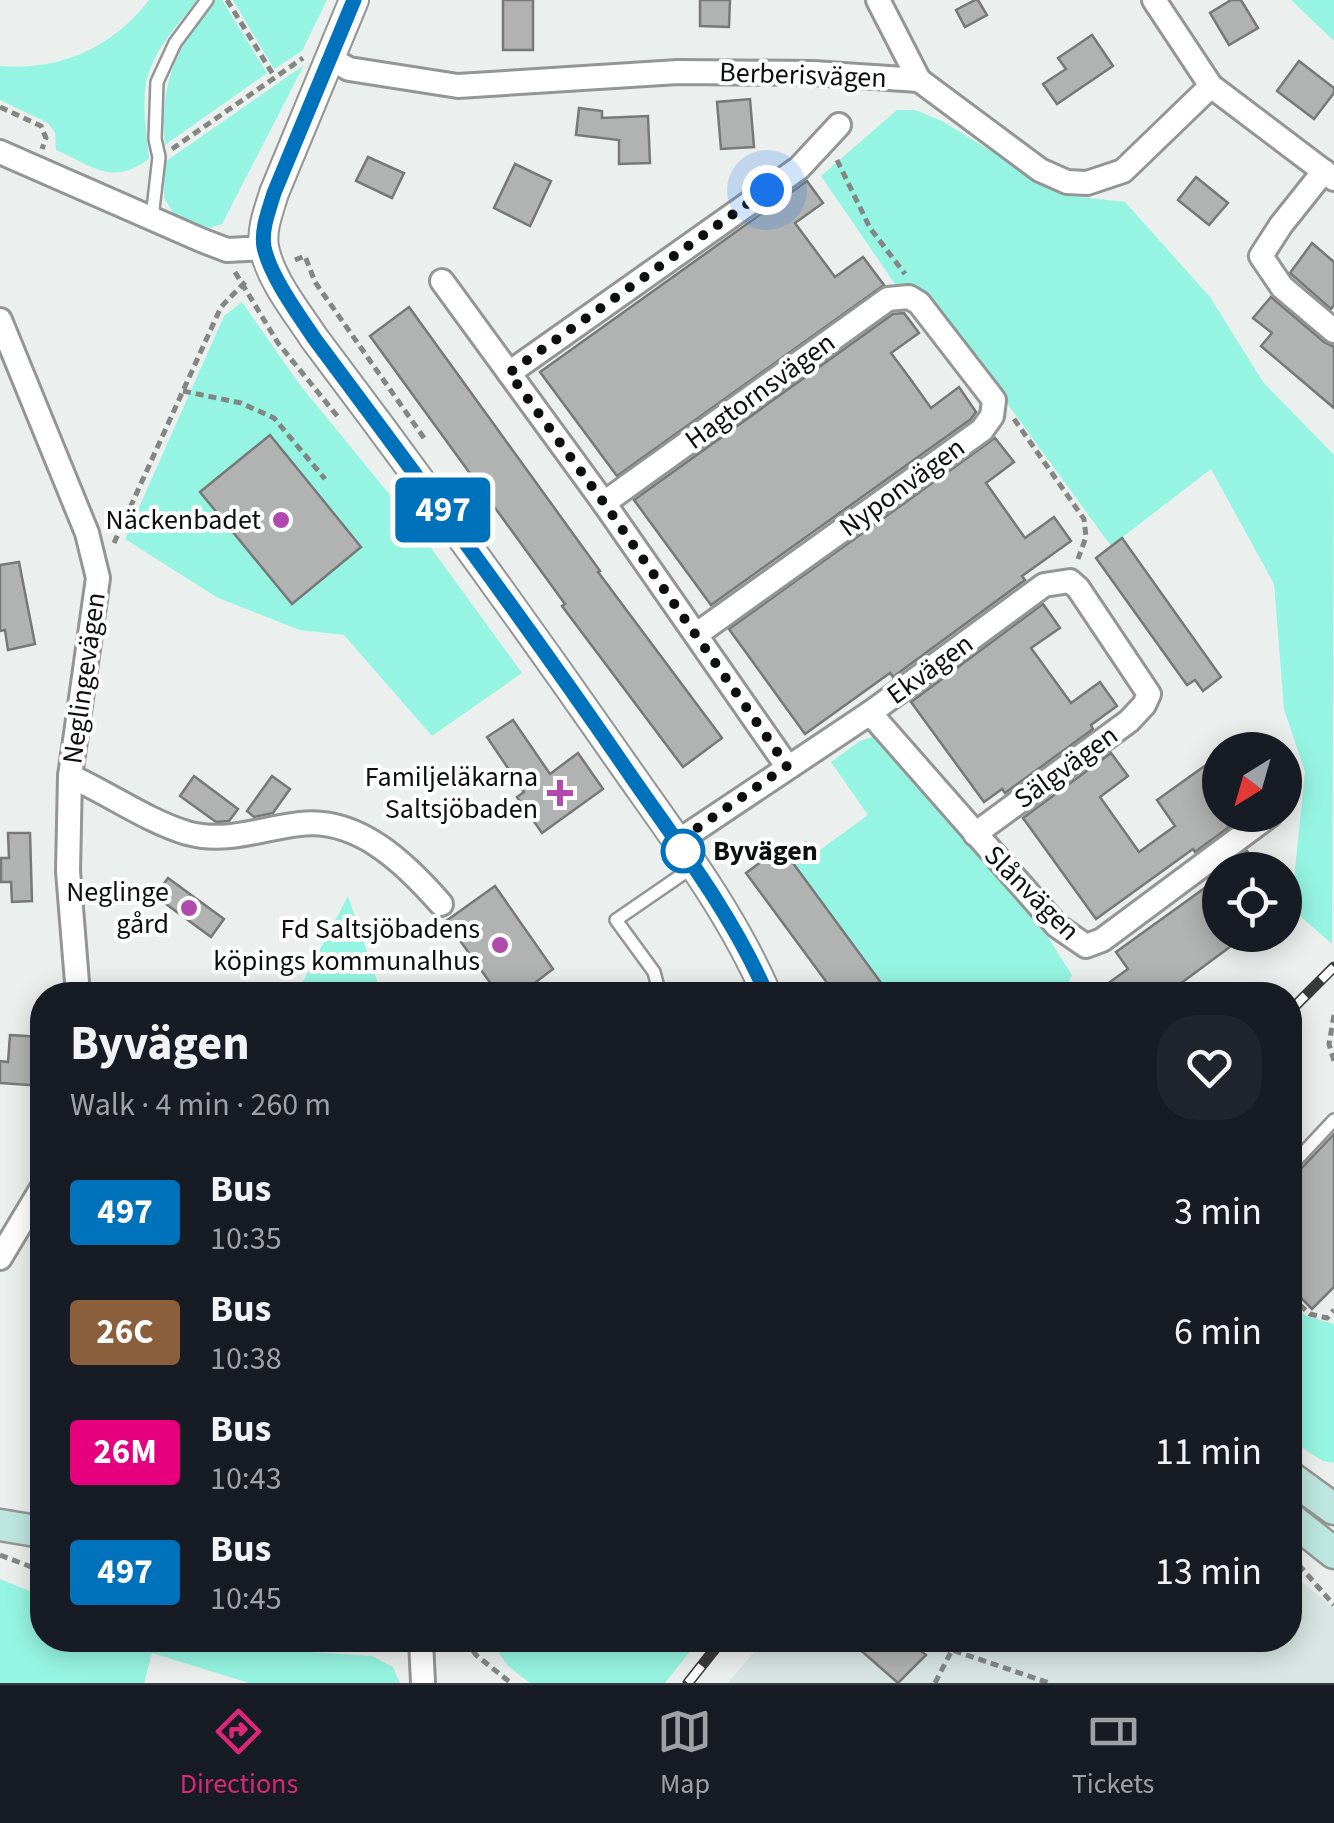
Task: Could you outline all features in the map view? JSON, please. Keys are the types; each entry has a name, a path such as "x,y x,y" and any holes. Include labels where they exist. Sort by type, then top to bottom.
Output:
{"main road":[{"path":"1302,1485 1334,1508"},
{"path":"0,1526 30,1530"},
{"path":"1302,1527 1334,1552"}],"street":[{"path":"354,0 274,193 264,224 264,248 314,338 487,569 677,842 748,954 761,982"},
{"path":"878,0 919,80"},
{"path":"1154,0 1211,86 1329,175 1281,225 1260,256 1282,287 1334,331"},
{"name":"Berberisvägen","path":"330,59 350,69 458,86 678,72 813,73 919,80 1040,170 1067,182 1087,183 1124,171 1211,86"},
{"path":"509,373 799,168 833,132"},
{"path":"0,152 227,250 264,248"},
{"path":"442,281 604,503 787,766"},
{"name":"Hagtornsvägen","path":"604,503 888,299 914,300"},
{"path":"914,300 994,400"},
{"name":"Neglingevägen","path":"0,320 87,533 98,578 70,776 68,871 77,982"},
{"name":"Nyponvägen","path":"697,634 982,430 992,416 994,400"},
{"name":"Ekvägen","path":"677,842 870,712 1044,586 1070,581"},
{"name":"Sälgvägen","path":"975,834 1129,721 1149,694 1070,581"},
{"name":"Slånvägen","path":"870,712 1057,926 1086,946 1102,940 1247,832"},
{"path":"70,776 188,833 230,838 328,823 372,840 421,881 441,904"},
{"path":"0,1258 30,1208"},
{"path":"421,1652 422,1683"}],"lane":[{"path":"152,218 159,157 155,140 157,82 175,44 207,0"},
{"path":"657,982 654,972 616,920 693,866"},
{"path":"1302,1154 1334,1120"}],"path":[{"path":"227,0 274,76"},
{"path":"0,107 41,126 46,138 40,152"},
{"path":"833,132 870,228 905,272 914,300"},
{"path":"224,264 243,282 250,302 278,343 343,424"},
{"path":"98,578 221,308 243,282"},
{"path":"183,391 241,403 274,418 326,479"},
{"path":"994,400 1014,420 1084,519 1086,537 1070,581"},
{"path":"1334,1015 1329,1044 1334,1061"},
{"path":"1302,1307 1310,1314 1327,1318 1334,1310"},
{"path":"0,1555 30,1566"},
{"path":"1302,1569 1334,1605"},
{"path":"474,1652 511,1683"},
{"path":"934,1683 951,1652"},
{"path":"958,1652 1049,1683"}],"shaded area":[{"path":"1302,1583 1334,1608 1334,1683 728,1683 754,1652 1302,1652"}],"green space":[{"path":"149,0 197,0 164,43 149,72 145,104 149,159 124,171 103,171 56,150 55,133 48,123 0,100 0,66 43,65 83,53 119,31"},
{"path":"214,0 222,0 267,73 165,145 165,102 173,67"},
{"path":"233,0 327,0 302,51 274,69"},
{"path":"1291,0 1334,0 1334,41"},
{"path":"304,65 222,224 210,228 177,219 164,198 165,162"},
{"path":"897,110 915,110 942,121 1063,195 1125,202 1210,297 1263,382 1334,455 1332,944 1302,918 1302,852 1297,852 1299,832 1302,832 1305,772 1302,732 1292,732 1284,709 1274,584 1211,469 1111,546 926,292 913,284 897,287 821,176"},
{"path":"242,302 300,385 412,522 522,673 432,736 344,635 300,630 218,598 125,539 224,316"},
{"path":"878,735 1047,936 1072,975 1069,982 880,982 787,855 806,840 817,852 868,815 831,762 860,741"},
{"path":"348,896 378,982 303,982"},
{"path":"1302,1313 1334,1324 1334,1463 1302,1448"},
{"path":"0,1579 30,1591 30,1652 312,1652 372,1656 393,1667 400,1683 249,1683 152,1653 144,1683 0,1683"},
{"path":"498,1652 690,1652 665,1683 530,1683 508,1666"}],"building":[{"path":"503,0 533,0 533,50 503,50"},
{"path":"700,0 730,0 729,27 700,26"},
{"path":"975,0 987,15 965,27 956,10"},
{"path":"1231,0 1241,0 1258,28 1229,45 1210,13"},
{"path":"1092,35 1113,66 1057,104 1043,84 1066,69 1058,58"},
{"path":"1299,61 1334,88 1314,119 1277,91"},
{"path":"750,99 754,147 721,149 717,102"},
{"path":"579,108 602,111 602,118 648,116 650,163 619,164 619,140 576,135"},
{"path":"368,157 404,173 392,198 356,181"},
{"path":"515,164 551,181 530,226 494,208"},
{"path":"1196,177 1228,203 1209,225 1178,200"},
{"path":"807,181 823,203 795,223 835,277 863,257 884,285 617,476 540,372"},
{"path":"1312,243 1334,262 1331,309 1290,273"},
{"path":"1271,297 1334,347 1334,408 1261,346 1272,333 1253,318"},
{"path":"409,307 722,738 683,767 562,606 565,604 370,336"},
{"path":"904,313 919,333 891,353 931,408 959,387 976,412 711,605 634,500 893,314"},
{"name":"Näckenbadet","path":"270,435 361,547 292,604 200,492"},
{"path":"995,438 1014,462 986,483 1025,538 1054,517 1071,541 1022,576 1025,580 893,677 890,673 805,734 729,629"},
{"path":"1122,538 1221,677 1203,691 1195,680 1187,685 1096,558"},
{"path":"19,562 35,644 8,650 5,630 0,631 0,565"},
{"path":"1043,604 1060,628 1031,648 1071,703 1100,682 1117,706 1091,725 1093,729 1005,793 1002,789 984,802 911,702"},
{"name":"Familjeläkarna Saltsjöbaden","path":"513,720 550,774 578,753 603,789 542,833 517,797 524,792 487,737"},
{"path":"1111,753 1128,776 1100,797 1139,852 1175,826 1157,800 1202,768 1202,832 1222,832 1096,919 1023,818"},
{"path":"194,776 238,809 229,821 216,822 180,796"},
{"path":"272,776 290,789 273,813 254,817 247,811"},
{"path":"8,833 30,833 32,901 12,902 11,882 1,882 1,858 9,858"},
{"path":"781,847 880,982 826,982 746,873"},
{"name":"Neglinge gård","path":"168,878 224,919 211,937 155,896"},
{"name":"Fd Saltsjöbadens köpings kommunalhus","path":"495,886 553,969 536,982 490,982 446,921"},
{"path":"1202,890 1202,952 1223,952 1183,982 1110,982 1128,969 1116,952"},
{"path":"10,1035 30,1036 30,1085 0,1083 0,1061 8,1062"},
{"path":"1334,1134 1334,1287 1312,1309 1302,1299 1302,1168"},
{"path":"863,1652 926,1655 898,1683"}],"railway":[{"path":"1302,999 1334,967"},
{"path":"688,1683 713,1652"}],"bus line":[{"name":"497","path":"354,0 274,193 264,224 264,248 314,338 487,569 693,866 762,982"}],"place":[{"name":"Näckenbadet","path":"281,520"},
{"name":"Familjeläkarna Saltsjöbaden","path":"560,793"},
{"name":"Byvägen","path":"683,851"},
{"name":"Neglinge gård","path":"189,908"},
{"name":"Fd Saltsjöbadens köpings kommunalhus","path":"500,945"}],"route":[{"path":"683,851 677,842 787,766 509,373 767,190"}]}
